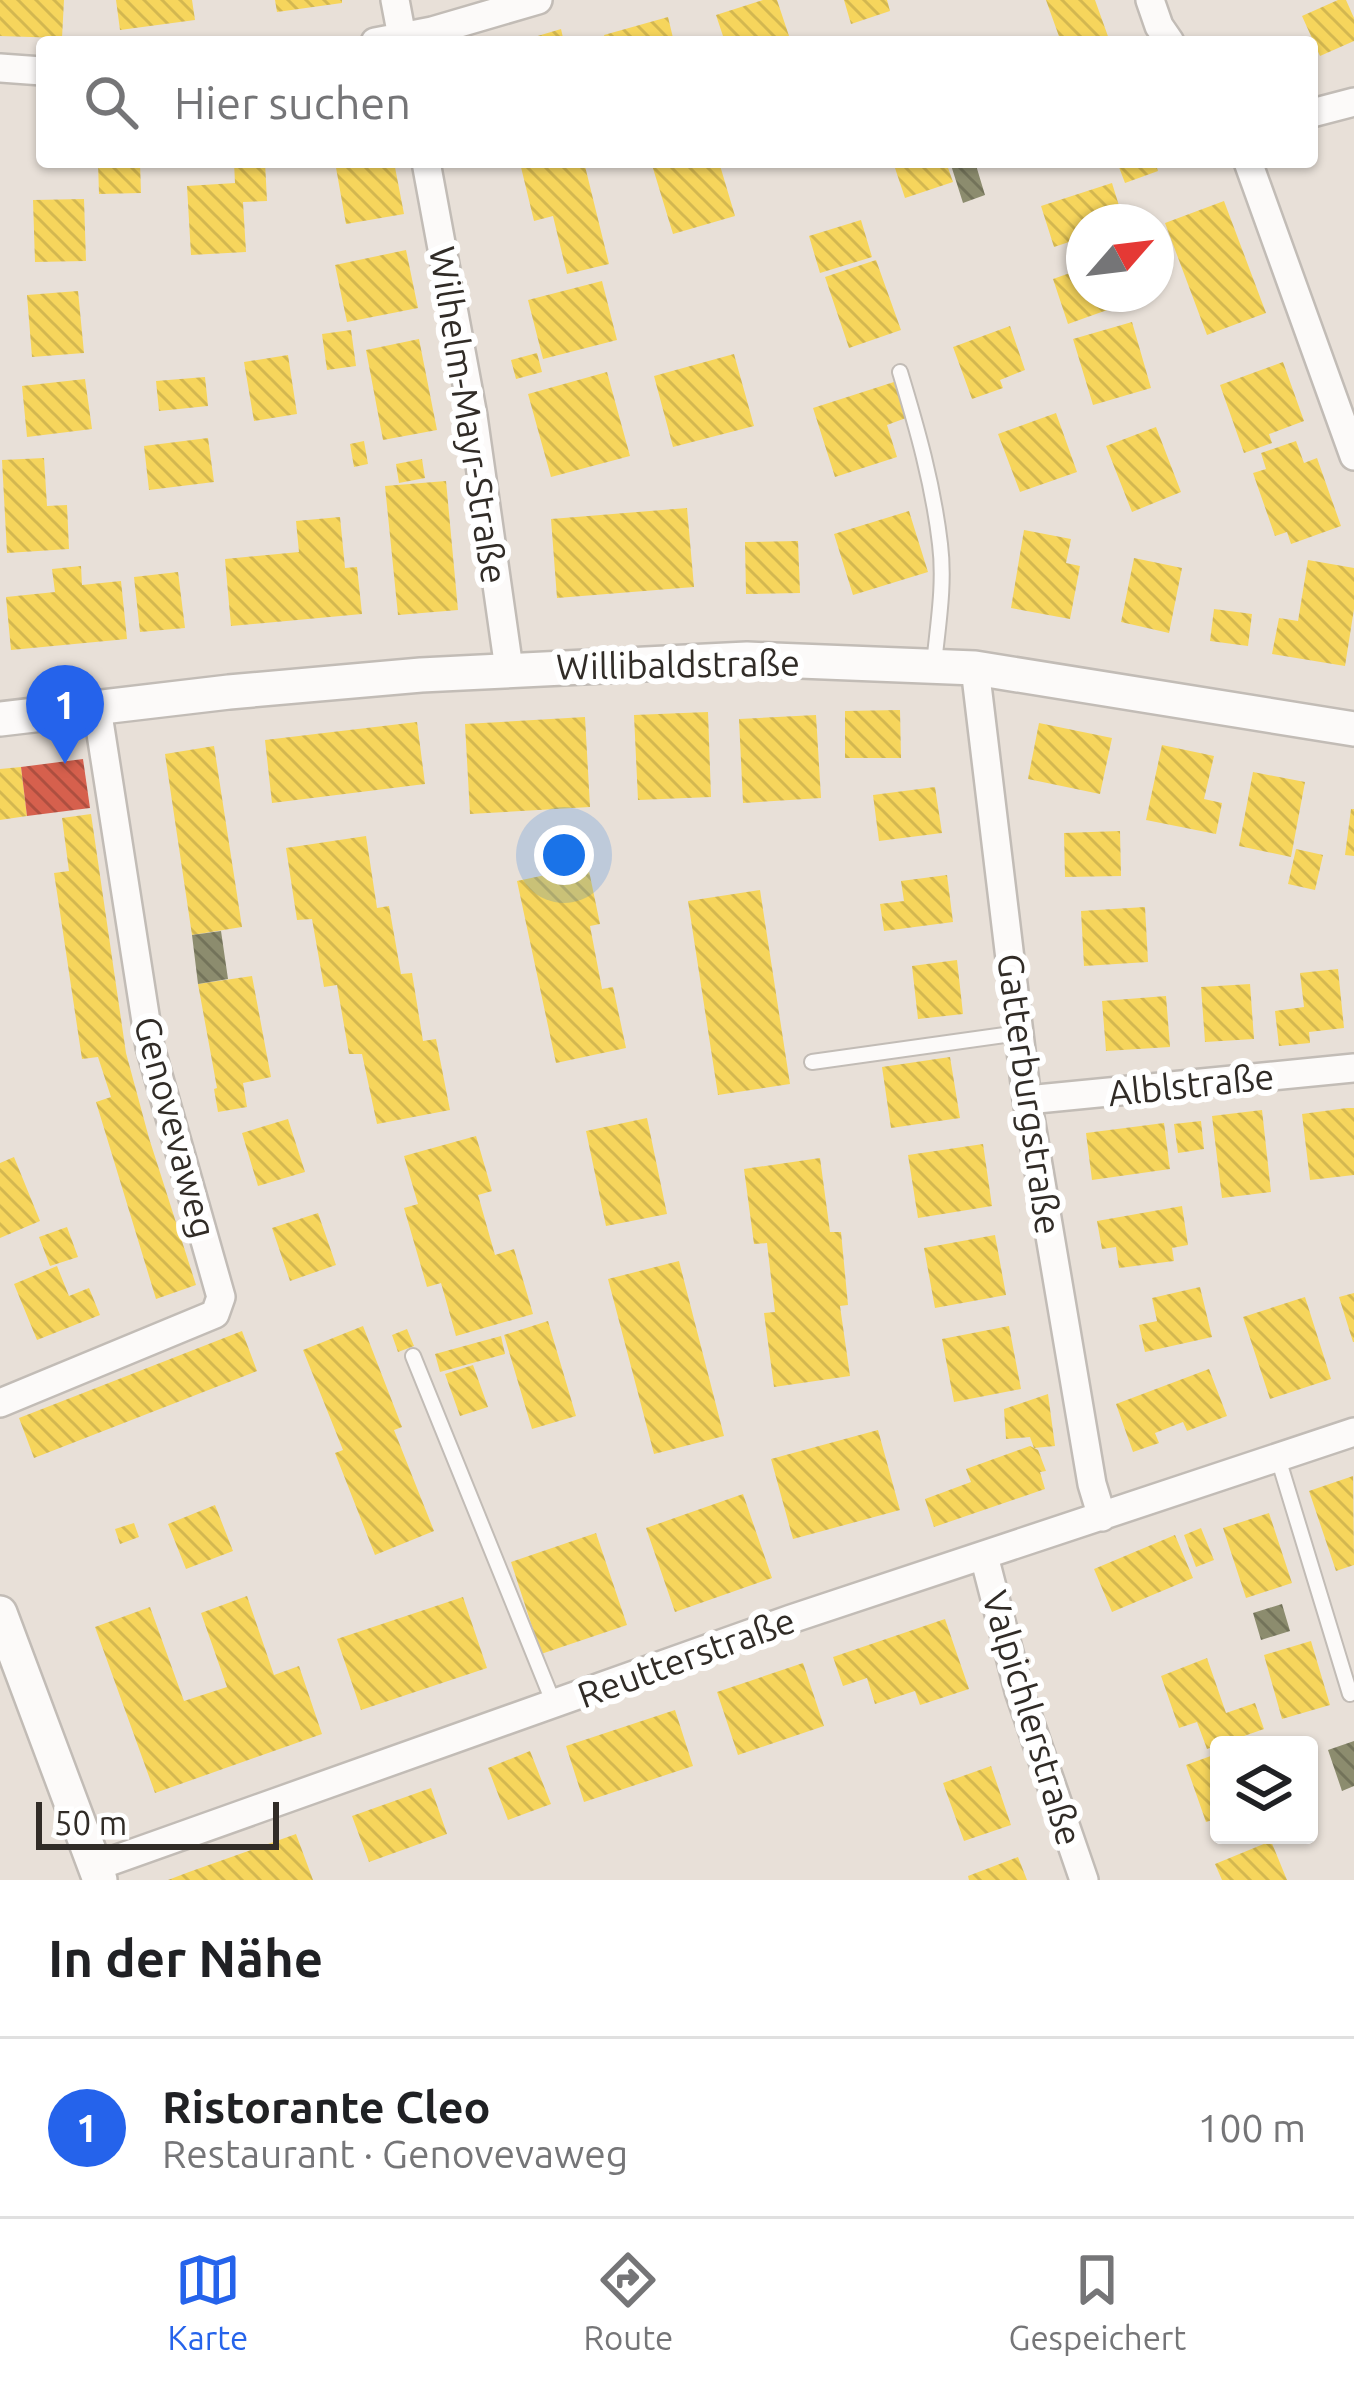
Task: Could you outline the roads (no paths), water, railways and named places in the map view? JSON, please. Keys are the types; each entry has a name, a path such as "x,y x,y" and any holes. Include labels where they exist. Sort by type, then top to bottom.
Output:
{"street":[{"path":"394,36 395,0"},
{"path":"408,36 538,0"},
{"path":"1150,0 1166,36"},
{"path":"0,68 36,71"},
{"path":"1318,111 1354,102"},
{"name":"Wilhelm-Mayr-Straße","path":"427,168 473,416 509,669"},
{"path":"1250,168 1354,456"},
{"name":"Willibaldstraße","path":"0,719 229,692 509,669 747,658 975,668 1354,729"},
{"name":"Gatterburgstraße","path":"975,668 1027,1100 1092,1484 1102,1517"},
{"name":"Genovevaweg","path":"0,1403 215,1314 221,1297 149,1047 97,708"},
{"name":"Alblstraße","path":"1027,1100 1354,1068"},
{"name":"Reutterstraße","path":"99,1873 791,1619 1354,1432"},
{"name":"Valpichlerstraße","path":"984,1556 1019,1690 1084,1880"},
{"path":"0,1613 99,1873"}],"lane":[{"path":"900,372 924,452 940,545 942,594 934,664"},
{"path":"812,1062 1019,1033"},
{"path":"413,1356 554,1704"},
{"path":"1278,1458 1350,1694"}],"place":[{"name":"Ristorante Cleo","path":"65,764"}]}
